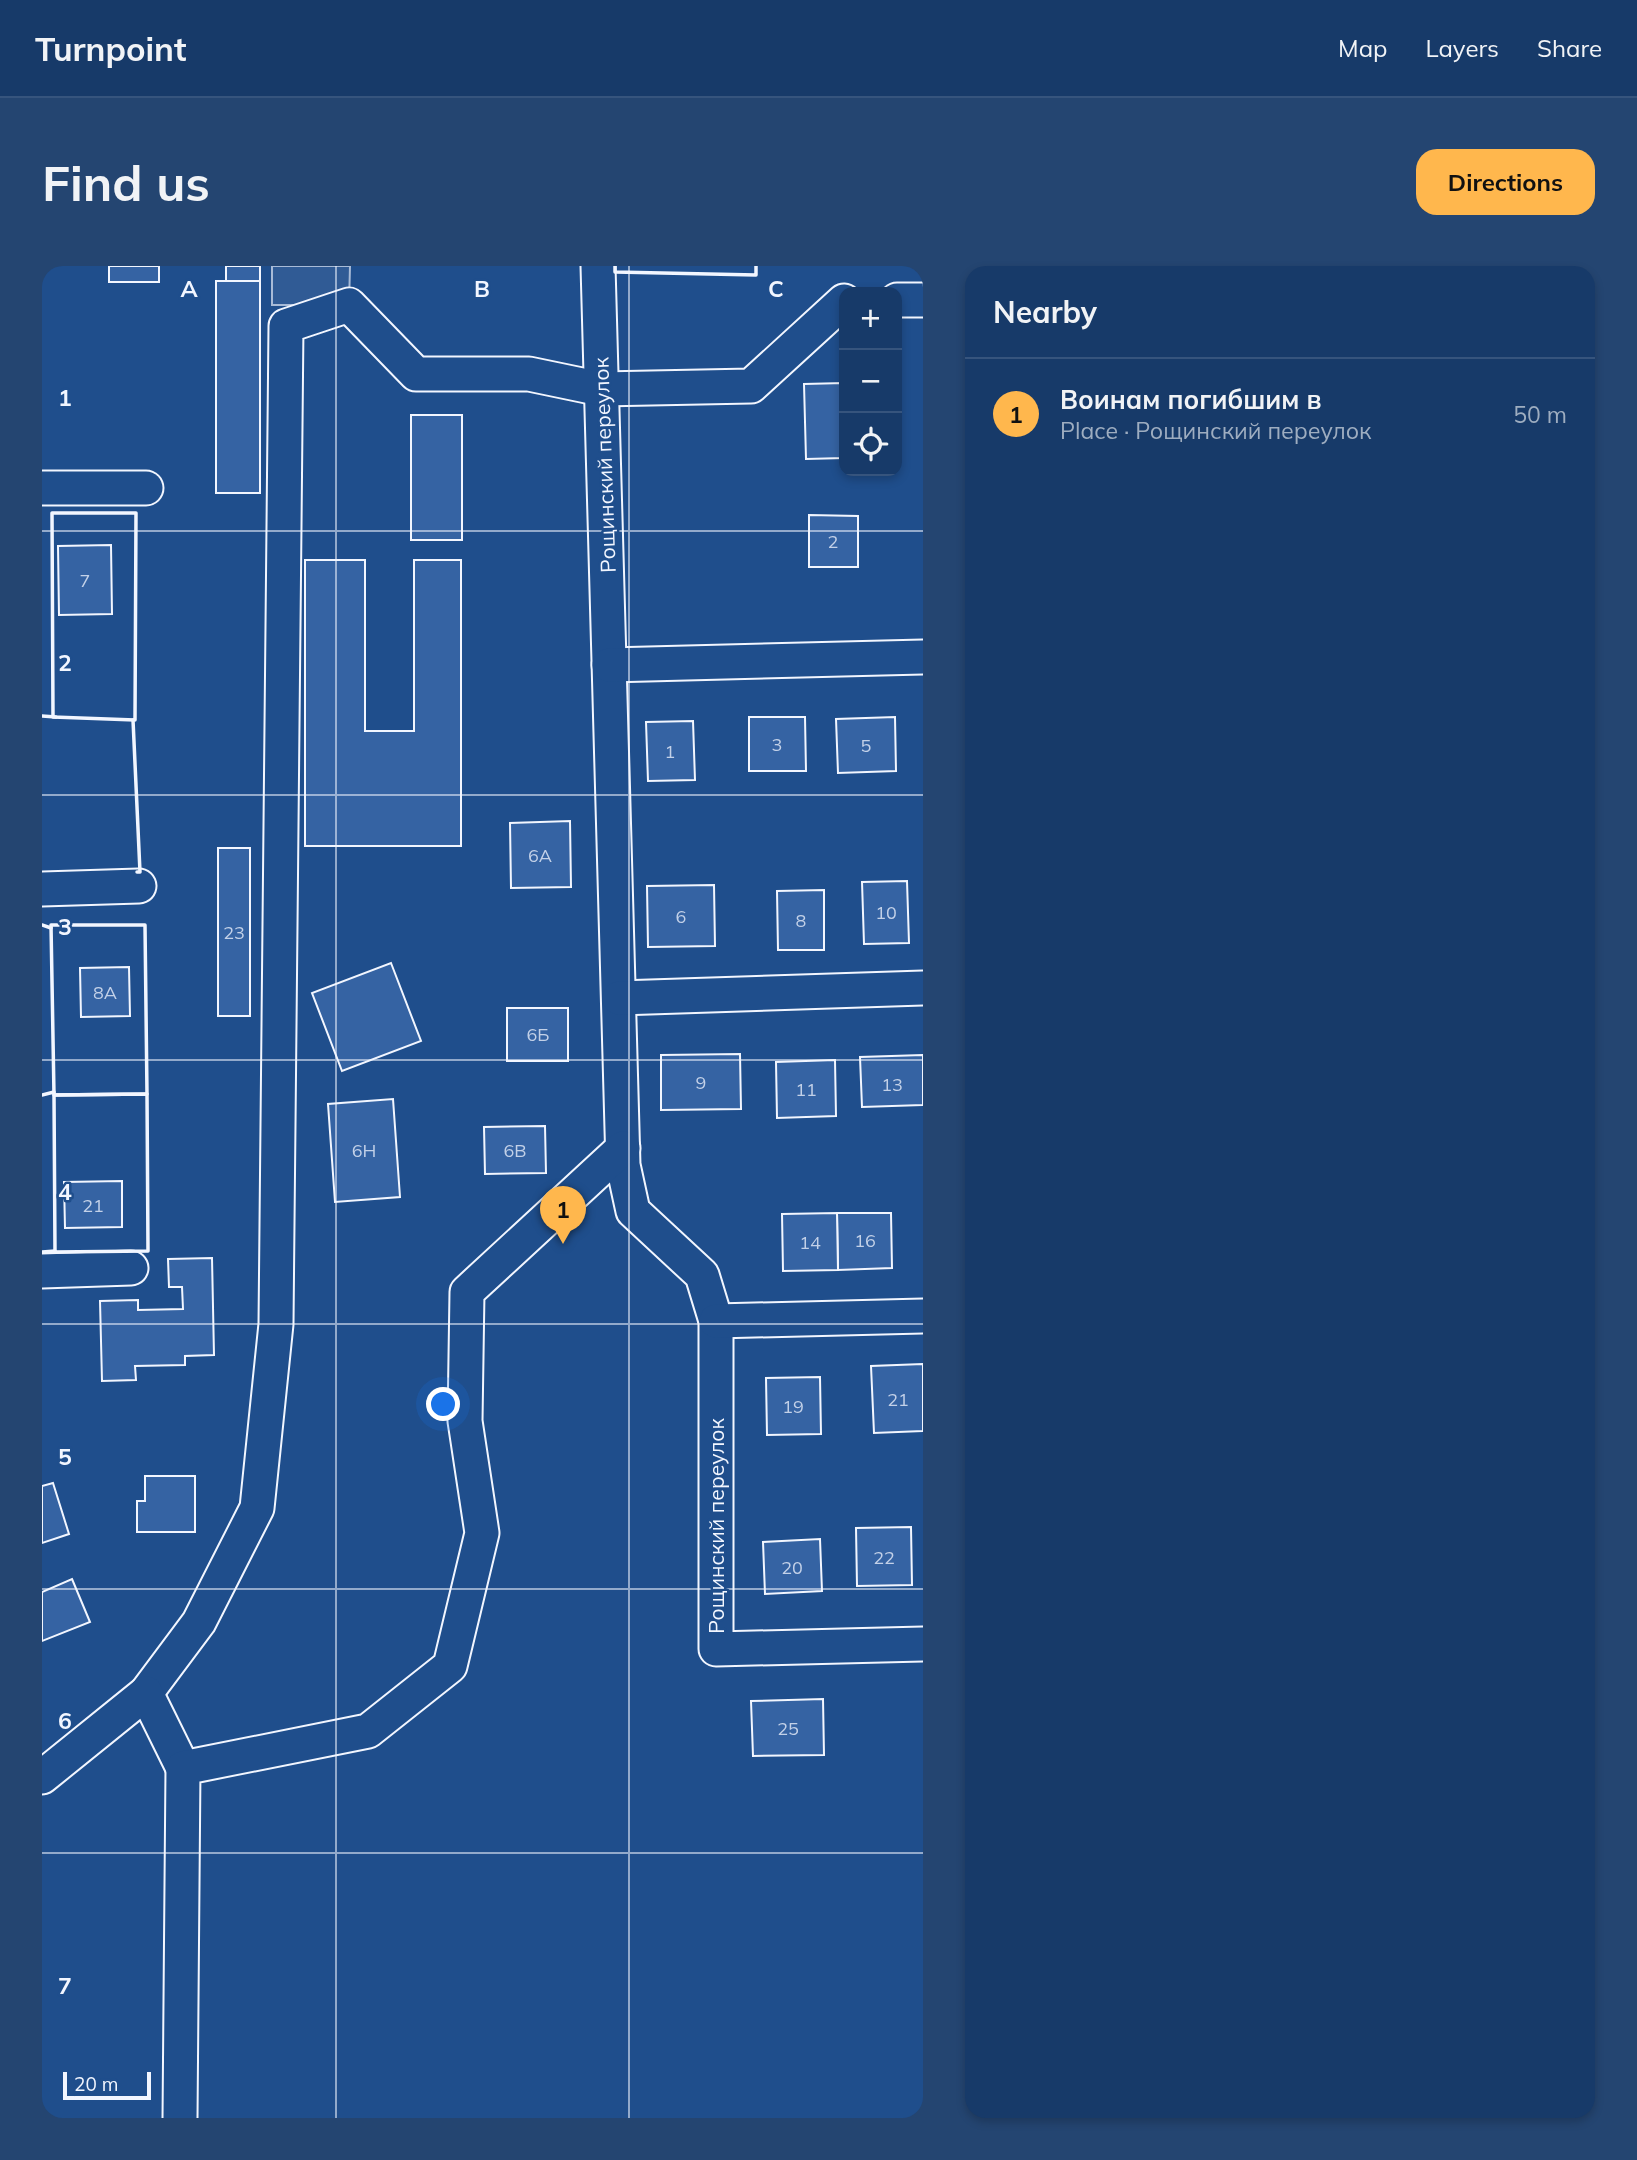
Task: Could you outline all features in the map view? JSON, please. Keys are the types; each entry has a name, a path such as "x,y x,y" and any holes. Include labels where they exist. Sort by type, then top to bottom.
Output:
{"street":[{"name":"Рощинский переулок","path":"598,266 623,1149 633,1211 702,1275 716,1321 716,1649 923,1644"},
{"path":"902,300 923,300"},
{"path":"42,1777 146,1693 199,1622 257,1508 276,1324 286,326 349,305 416,374 529,374 601,389 751,386 839,306"},
{"path":"42,488 146,488"},
{"path":"609,665 923,657"},
{"path":"42,888 139,886"},
{"path":"619,998 923,988"},
{"path":"183,1768 368,1731 450,1666 482,1533 465,1421 467,1292 623,1149"},
{"path":"42,1271 131,1268"},
{"path":"716,1321 923,1316"},
{"path":"146,1693 183,1768 180,2118"}],"shaded area":[{"path":"272,266 350,266 349,305 272,305"}],"building":[{"path":"109,266 159,266 159,282 109,282"},
{"path":"226,266 260,266 260,281 226,281"},
{"path":"216,281 260,281 260,493 216,493"},
{"path":"839,383 839,458 806,459 804,384"},
{"path":"411,415 462,415 462,540 411,540"},
{"path":"809,515 858,516 858,567 809,567"},
{"path":"111,545 112,614 59,615 58,546"},
{"path":"305,560 365,560 365,731 414,731 414,560 461,560 461,846 305,846"},
{"path":"749,717 805,717 806,771 749,771"},
{"path":"895,717 896,771 838,773 836,719"},
{"path":"693,721 695,780 648,781 646,722"},
{"path":"570,821 571,887 511,888 510,823"},
{"path":"218,848 250,848 250,1016 218,1016"},
{"path":"907,881 909,943 864,944 862,882"},
{"path":"714,885 715,946 648,947 647,886"},
{"path":"824,890 824,950 778,950 777,891"},
{"path":"391,963 421,1041 342,1071 312,993"},
{"path":"129,967 130,1016 81,1017 80,968"},
{"path":"507,1008 568,1008 568,1061 507,1061"},
{"path":"740,1054 741,1109 661,1110 661,1055"},
{"path":"923,1055 923,1105 862,1107 860,1057"},
{"path":"835,1060 836,1116 777,1118 776,1062"},
{"path":"393,1099 400,1197 335,1202 328,1104"},
{"path":"545,1126 546,1173 485,1174 484,1127"},
{"path":"122,1181 122,1227 65,1228 64,1182"},
{"path":"837,1213 891,1213 892,1268 838,1270"},
{"path":"837,1213 838,1270 783,1271 782,1214"},
{"path":"212,1258 214,1355 185,1356 185,1365 135,1366 136,1380 102,1381 100,1301 138,1300 138,1310 183,1309 182,1287 169,1287 168,1259"},
{"path":"923,1364 923,1431 874,1433 871,1366"},
{"path":"820,1377 821,1434 767,1435 766,1378"},
{"path":"145,1476 195,1476 195,1532 137,1532 137,1501 145,1501"},
{"path":"53,1483 69,1534 42,1543 42,1486"},
{"path":"911,1527 912,1585 857,1586 856,1528"},
{"path":"820,1539 822,1591 765,1594 763,1542"},
{"path":"72,1579 90,1622 42,1641 42,1592"},
{"path":"823,1699 824,1755 753,1756 751,1701"}],"wall":[{"path":"615,266 615,272 756,275 756,266"},
{"path":"52,513 136,513 135,720 53,717 52,513"},
{"path":"42,716 56,717"},
{"path":"133,720 140,872 137,872"},
{"path":"42,925 51,928"},
{"path":"51,925 145,925 147,1094 54,1095 51,925"},
{"path":"42,1095 54,1092"},
{"path":"147,1094 148,1251 55,1252 54,1095 147,1094"},
{"path":"42,1252 55,1251"}],"place":[{"name":"Воинам погибшим в","path":"563,1244"}]}
